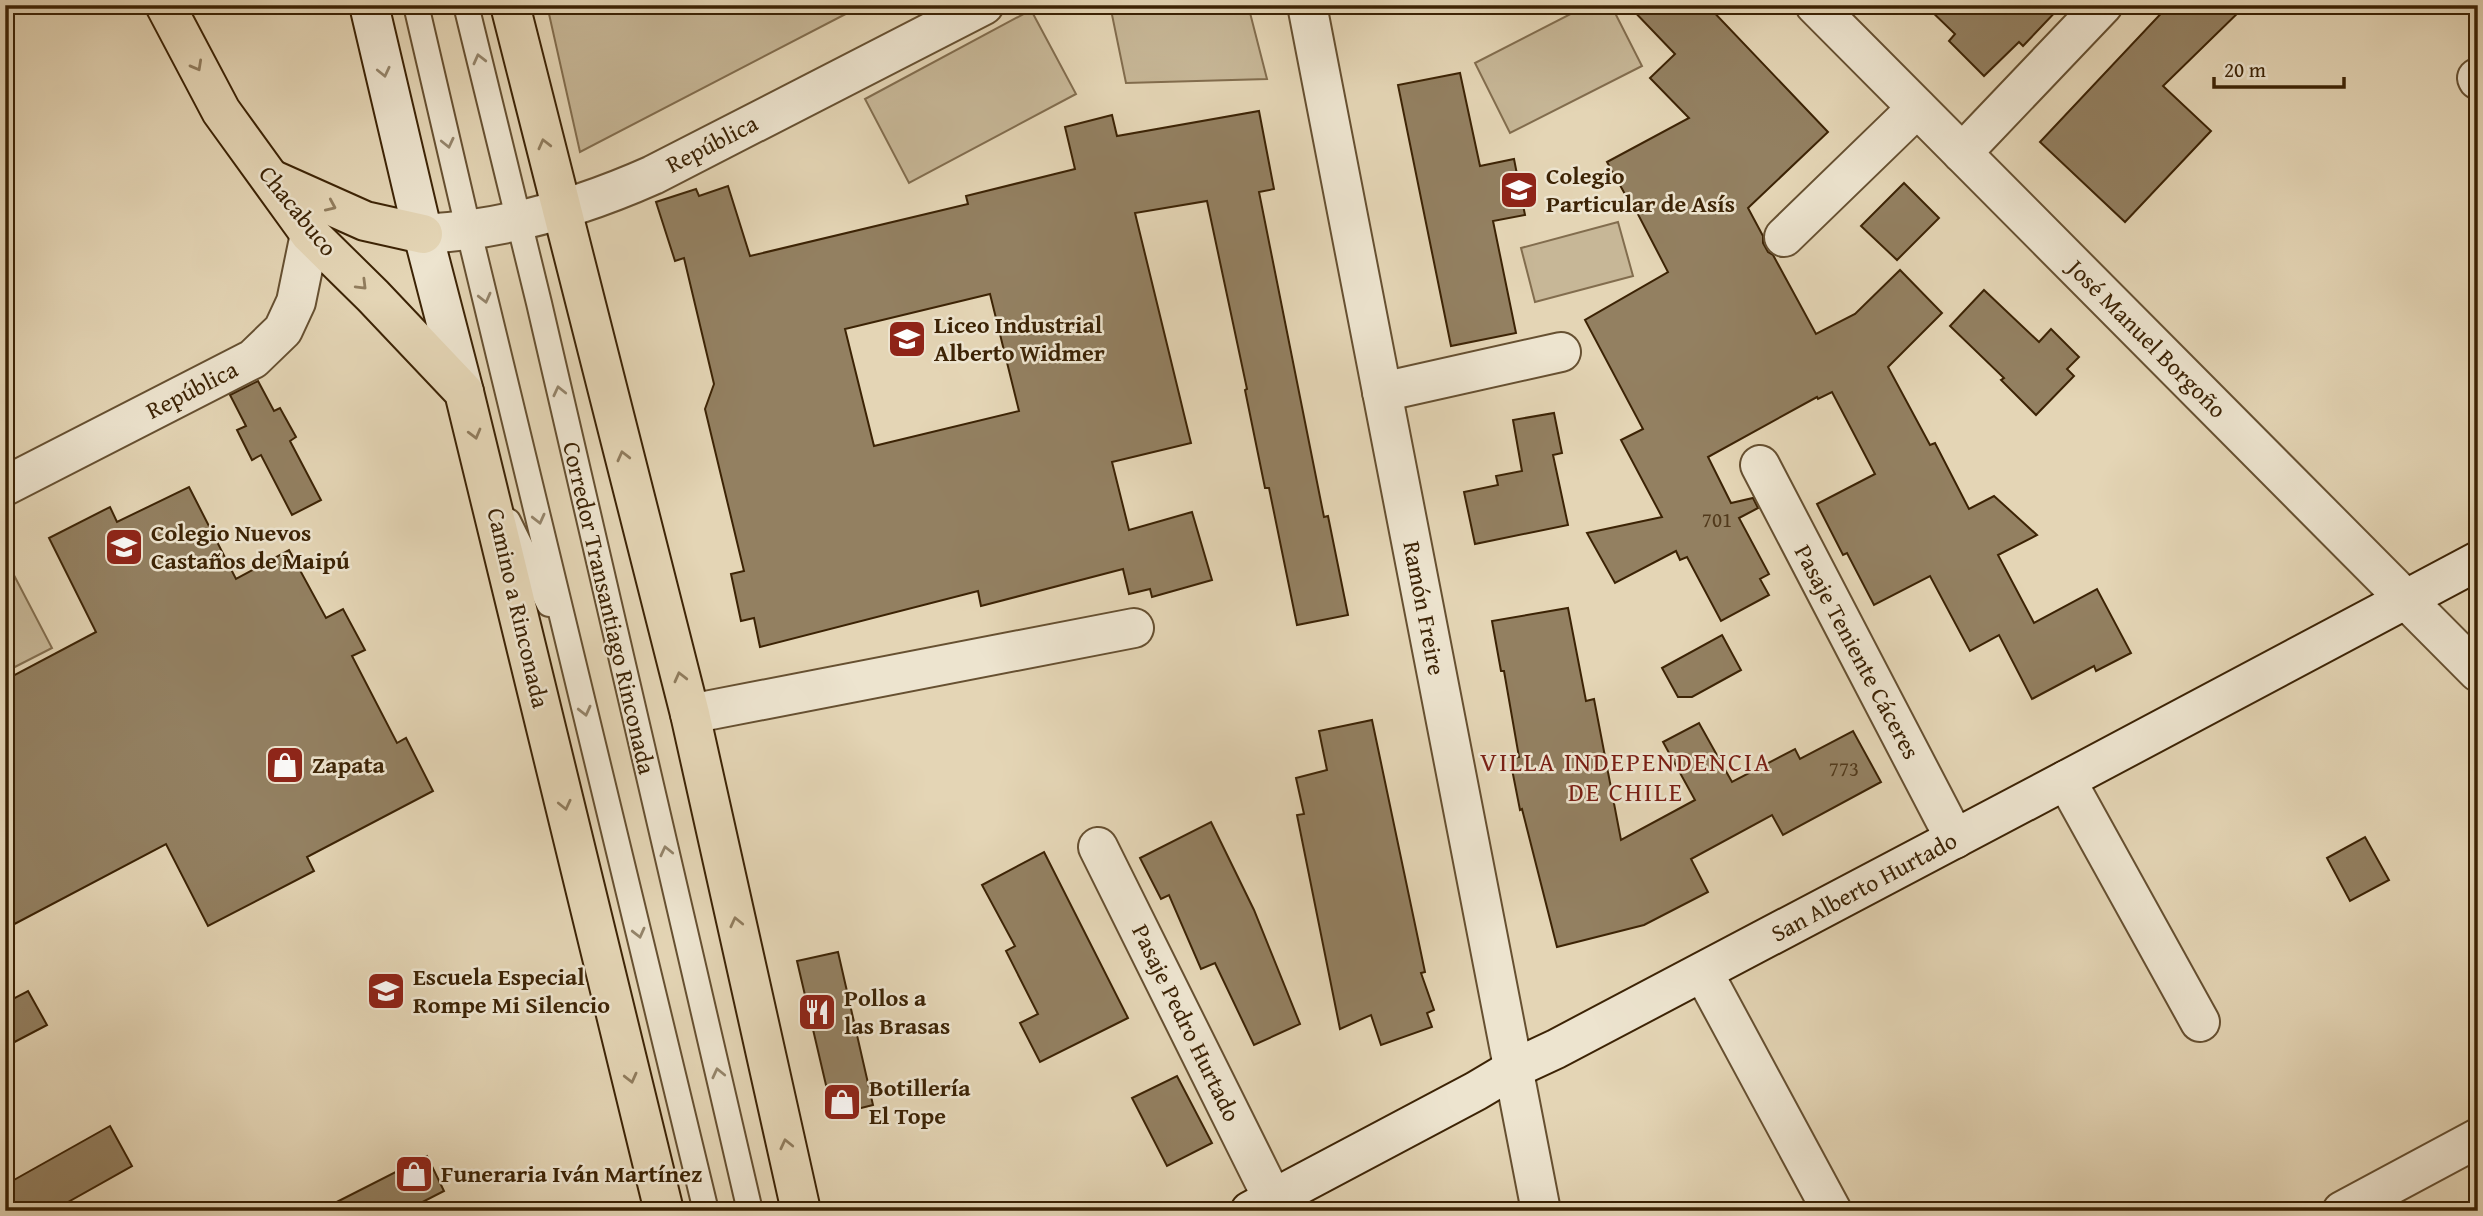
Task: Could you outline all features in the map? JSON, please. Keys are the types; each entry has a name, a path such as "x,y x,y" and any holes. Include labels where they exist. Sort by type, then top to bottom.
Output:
{"main road":[{"name":"Chacabuco","path":"165,5 221,111 310,234 464,392"},
{"path":"510,5 690,714 801,1211"},
{"path":"269,178 365,221 423,234"},
{"name":"Camino a Rinconada","path":"464,392 664,1211"}],"street":[{"name":"Camino a Rinconada","path":"369,5 423,234 464,392"},
{"name":"República","path":"423,234 469,232 560,210 610,194 653,175 984,5"},
{"name":"Ramón Freire","path":"1307,5 1541,1211"},
{"name":"José Manuel Borgoño","path":"1815,5 2478,672"},
{"path":"1962,153 2103,5"},
{"path":"1784,237 1917,108"},
{"name":"República","path":"5,486 253,359 283,330 296,302 310,234"},
{"path":"1382,393 1561,352"},
{"name":"Pasaje Teniente Cáceres","path":"1760,465 1955,839"},
{"name":"San Alberto Hurtado","path":"1261,1205 1513,1069 1703,972 2478,561"},
{"path":"690,714 1135,628"},
{"path":"2066,780 2200,1022"},
{"name":"Pasaje Pedro Hurtado","path":"1098,847 1261,1205"},
{"path":"1703,972 1832,1211"},
{"path":"2342,1211 2478,1138"}],"lane":[{"name":"Corredor Transantiago Rinconada","path":"416,5 706,1211"},
{"name":"Corredor Transantiago Rinconada","path":"466,5 519,220 750,1211"},
{"name":"Corredor Transantiago Rinconada","path":"486,476 569,645"}],"shaded area":[{"path":"547,5 863,5 580,152"},
{"path":"1110,5 1248,5 1267,79 1126,83"},
{"path":"1588,5 1611,5 1642,66 1510,133 1475,63"},
{"path":"1031,10 1076,94 909,183 865,99"},
{"path":"1618,222 1633,276 1535,302 1521,248"},
{"path":"5,558 52,648 5,672"}],"building":[{"path":"1628,5 1707,5 1828,132 1748,208 1768,252 1773,255 1816,334 1855,314 1900,270 1942,313 1888,367 1930,445 1935,443 1969,509 1994,496 2037,535 1998,555 2034,623 2097,589 2131,653 2096,671 2094,666 2032,699 1999,635 1970,651 1930,576 1874,605 1847,553 1843,555 1817,504 1875,474 1832,392 1818,399 1817,397 1708,457 1731,503 1753,498 1758,508 1739,518 1769,574 1760,579 1769,595 1721,621 1687,557 1680,560 1676,551 1615,583 1587,533 1662,517 1621,440 1643,429 1585,320 1668,272 1628,195 1626,196 1607,162 1689,118 1650,78 1675,54"},
{"path":"1925,5 2062,5 2023,46 2019,42 1984,76 1949,41 1955,34"},
{"path":"2169,5 2246,5 2163,86 2211,131 2125,222 2040,142"},
{"path":"1460,73 1480,166 1514,159 1525,215 1493,221 1516,333 1451,346 1398,85"},
{"path":"1259,111 1274,189 1259,192 1324,517 1328,516 1348,615 1297,625 1269,488 1265,488 1207,201 1135,213 1191,443 1112,462 1129,530 1192,512 1212,580 1152,597 1150,589 1129,594 1123,569 981,606 978,591 760,647 754,618 741,621 731,574 744,571 705,409 714,384 684,258 675,261 656,202 696,189 699,196 728,186 750,256 968,204 966,196 1075,169 1065,127 1112,115 1117,136","holes":["990,294 1019,411 874,446 845,329"]},
{"path":"1904,183 1939,218 1897,260 1861,226"},
{"path":"1984,290 2039,342 2051,329 2079,357 2067,369 2074,376 2036,415 2001,380 2004,378 1950,326"},
{"path":"258,381 274,411 280,408 296,437 290,441 321,500 292,515 261,455 252,460 237,430 246,426 230,395"},
{"path":"1554,413 1562,453 1553,455 1568,525 1475,544 1464,492 1498,485 1496,476 1522,471 1513,420"},
{"path":"189,487 236,579 289,550 326,618 343,609 365,650 352,656 397,743 406,738 433,791 307,857 314,871 208,926 166,844 5,929 5,680 96,632 49,538 110,507 117,522"},
{"path":"1568,608 1586,701 1594,699 1621,840 1695,800 1663,742 1699,723 1732,782 1795,749 1800,759 1853,731 1881,782 1783,835 1772,815 1691,859 1708,892 1644,925 1557,947 1522,809 1520,810 1510,759 1519,757 1492,621"},
{"path":"1722,635 1741,670 1692,697 1678,697 1662,668"},
{"path":"1372,720 1425,972 1421,973 1434,1010 1427,1013 1432,1027 1381,1045 1371,1015 1340,1029 1297,815 1304,814 1296,778 1327,770 1319,731"},
{"path":"1211,822 1254,910 1300,1024 1254,1045 1215,963 1201,969 1169,895 1161,899 1140,858"},
{"path":"2365,837 2389,880 2350,901 2327,858"},
{"path":"1044,852 1128,1018 1040,1062 1020,1023 1038,1014 1006,951 1015,946 982,885"},
{"path":"838,952 873,1105 833,1115 797,961"},
{"path":"28,991 47,1025 5,1047 5,1003"},
{"path":"1177,1076 1212,1143 1167,1166 1132,1098"},
{"path":"110,1126 132,1166 52,1211 5,1211 5,1185"},
{"name":"Funeraria Iván Martínez","path":"427,1156 444,1191 405,1211 319,1211"}],"place":[{"name":"Colegio Particular de Asís","path":"1519,190"},
{"name":"Liceo Industrial Alberto Widmer","path":"907,339"},
{"name":"Colegio Nuevos Castaños de Maipú","path":"124,547"},
{"name":"Zapata","path":"285,765"},
{"name":"Escuela Especial Rompe Mi Silencio","path":"386,991"},
{"name":"Pollos a las Brasas","path":"817,1012"},
{"name":"Botillería El Tope","path":"842,1102"},
{"name":"Funeraria Iván Martínez","path":"414,1174"}],"district":[{"name":"VILLA INDEPENDENCIA DE CHILE","path":"1626,777"}]}
